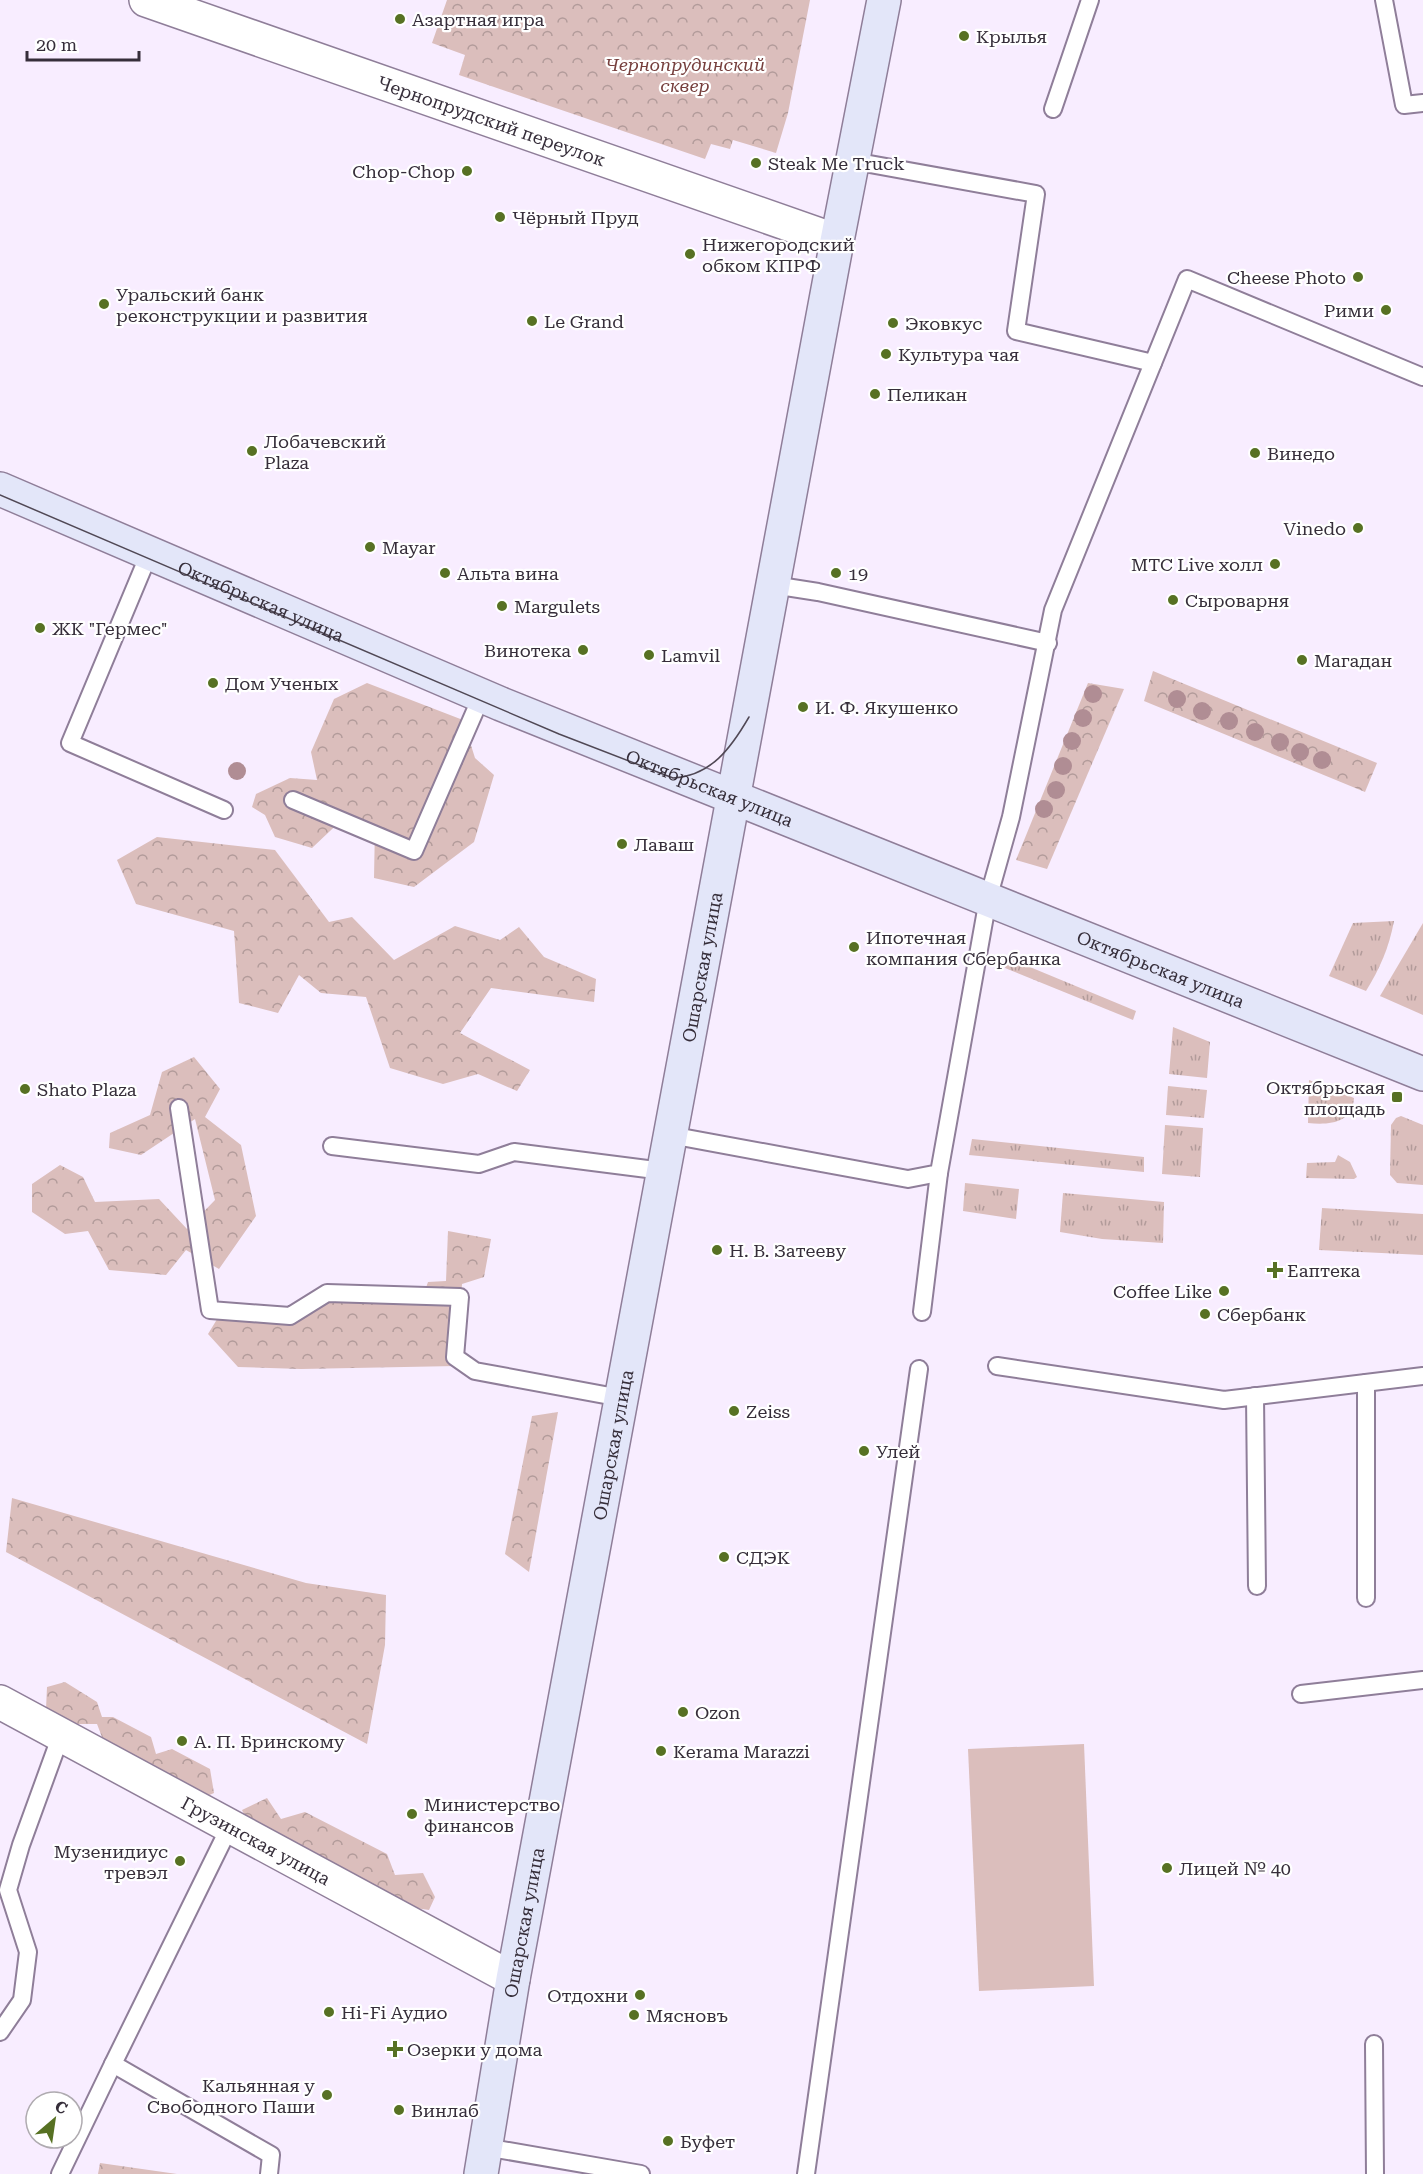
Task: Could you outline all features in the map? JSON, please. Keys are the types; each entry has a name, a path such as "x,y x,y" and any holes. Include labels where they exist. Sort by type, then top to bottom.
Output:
{"street":[{"name":"Чернопрудский переулок","path":"146,0 837,240"},
{"name":"Ошарская улица","path":"483,2160 513,1979 663,1171 884,0"},
{"name":"Октябрьская улица","path":"0,489 482,695 988,899 1142,964 1423,1074"},
{"name":"Грузинская улица","path":"0,1702 513,1979"}],"lane":[{"path":"1053,109 1090,0"},
{"path":"1384,0 1404,105 1423,103"},
{"path":"853,161 1035,194 1016,331 1153,363"},
{"path":"922,1312 939,1173 988,899 1011,817 1053,610 1187,279 1423,377"},
{"path":"149,554 70,743 224,810"},
{"path":"773,585 818,592 1048,643"},
{"path":"293,800 414,851 482,695"},
{"path":"179,1108 210,1310 290,1316 327,1293 460,1297 455,1357 475,1371 621,1398"},
{"path":"670,1135 908,1179 939,1173"},
{"path":"332,1146 479,1164 514,1152 663,1171"},
{"path":"997,1366 1224,1400 1423,1376"},
{"path":"806,2174 919,1370"},
{"path":"1366,1383 1366,1598"},
{"path":"1255,1396 1257,1586"},
{"path":"1301,1694 1423,1680"},
{"path":"0,2032 22,2000 28,1952 8,1890 21,1845 61,1735"},
{"path":"60,2174 230,1826"},
{"path":"1374,2044 1374,2174"},
{"path":"114,2064 271,2155 268,2174"},
{"path":"483,2160 641,2174"}],"green space":[{"name":"Чернопрудинский сквер","path":"447,0 810,0 788,113 776,153 733,140 730,149 711,144 705,159 459,75 465,55 432,43"},
{"path":"1153,671 1377,763 1365,792 1144,701"},
{"path":"367,683 463,720 475,758 494,775 474,842 414,887 374,878 375,825 348,814 312,848 275,837 265,815 252,807 256,794 290,778 317,780 311,752 334,699"},
{"path":"1088,683 1124,689 1047,869 1016,860"},
{"path":"157,837 275,850 329,922 352,917 394,960 455,926 500,940 519,927 544,957 596,979 594,1002 491,988 460,1033 530,1070 517,1091 478,1074 443,1084 390,1068 366,997 321,993 299,975 278,1013 239,1003 234,931 136,904 117,860"},
{"path":"1394,921 1383,958 1366,991 1329,976 1353,923"},
{"path":"1423,923 1423,1015 1380,996"},
{"path":"1008,958 1136,1011 1133,1020 1005,968"},
{"path":"1173,1027 1210,1042 1207,1078 1169,1074"},
{"path":"194,1057 220,1089 205,1117 241,1145 256,1216 219,1269 186,1250 166,1275 109,1270 88,1231 65,1234 32,1212 32,1184 60,1165 83,1177 95,1202 159,1199 187,1229 215,1200 195,1119 141,1155 109,1148 110,1133 150,1115 162,1072"},
{"path":"1309,1080 1354,1098 1349,1113 1344,1118 1331,1123 1308,1123"},
{"path":"1168,1086 1207,1090 1204,1118 1166,1115"},
{"path":"1401,1116 1423,1125 1423,1185 1397,1183 1390,1175 1391,1125 1396,1118"},
{"path":"1165,1125 1203,1128 1200,1177 1162,1174"},
{"path":"972,1139 1144,1157 1144,1172 969,1155"},
{"path":"1338,1155 1350,1162 1357,1177 1354,1179 1306,1178 1307,1163 1335,1162"},
{"path":"965,1183 1019,1189 1016,1219 963,1211"},
{"path":"1063,1193 1164,1202 1163,1243 1102,1239 1060,1232"},
{"path":"1322,1208 1423,1214 1423,1255 1319,1250"},
{"path":"448,1231 491,1239 484,1277 462,1284 456,1366 301,1369 238,1367 208,1334 227,1303 310,1314 332,1301 421,1302 428,1282 446,1281"},
{"path":"558,1412 529,1572 505,1554 532,1416"},
{"path":"12,1498 306,1583 386,1595 385,1645 367,1744 6,1552"},
{"path":"65,1682 97,1702 102,1717 113,1717 151,1737 156,1754 172,1749 210,1769 214,1793 198,1800 159,1781 149,1762 135,1763 107,1750 97,1724 73,1724 46,1709 47,1687"},
{"path":"1084,1744 1094,1986 979,1991 968,1749"},
{"path":"267,1798 281,1819 305,1812 387,1854 395,1875 423,1873 435,1897 429,1910 395,1905 278,1849 271,1829 251,1829 242,1810"},
{"path":"100,2163 177,2174 98,2174"}],"tram line":[{"path":"0,495 559,734 673,778 698,772 719,758 749,717"}],"place":[{"name":"Азартная игра","path":"400,19"},
{"name":"Крылья","path":"964,36"},
{"name":"Steak Me Truck","path":"756,163"},
{"name":"Chop-Chop","path":"467,171"},
{"name":"Чёрный Пруд","path":"500,217"},
{"name":"Нижегородский обком КПРФ","path":"690,254"},
{"name":"Cheese Photo","path":"1358,277"},
{"name":"Уральский банк реконструкции и развития","path":"104,304"},
{"name":"Рими","path":"1386,310"},
{"name":"Le Grand","path":"532,321"},
{"name":"Эковкус","path":"893,323"},
{"name":"Культура чая","path":"886,354"},
{"name":"Пеликан","path":"875,394"},
{"name":"Лобачевский Plaza","path":"252,451"},
{"name":"Винедо","path":"1255,453"},
{"name":"Vinedo","path":"1358,528"},
{"name":"Mayar","path":"370,547"},
{"name":"МТС Live холл","path":"1275,564"},
{"name":"Альта вина","path":"445,573"},
{"name":"19","path":"836,573"},
{"name":"Сыроварня","path":"1173,600"},
{"name":"Margulets","path":"502,606"},
{"name":"ЖК \"Гермес\"","path":"40,628"},
{"name":"Винотека","path":"583,650"},
{"name":"Lamvil","path":"649,655"},
{"name":"Магадан","path":"1302,660"},
{"name":"Дом Ученых","path":"213,683"},
{"name":"И. Ф. Якушенко","path":"803,707"},
{"name":"Лаваш","path":"622,844"},
{"name":"Ипотечная компания Сбербанка","path":"854,947"},
{"name":"Shato Plaza","path":"25,1089"},
{"name":"Октябрьская площадь","path":"1397,1097"},
{"name":"Н. В. Затееву","path":"717,1250"},
{"name":"Еаптека","path":"1275,1270"},
{"name":"Coffee Like","path":"1224,1291"},
{"name":"Сбербанк","path":"1205,1314"},
{"name":"Zeiss","path":"734,1411"},
{"name":"Улей","path":"864,1451"},
{"name":"СДЭК","path":"724,1557"},
{"name":"Ozon","path":"683,1712"},
{"name":"А. П. Бринскому","path":"182,1741"},
{"name":"Kerama Marazzi","path":"661,1751"},
{"name":"Министерство финансов","path":"412,1814"},
{"name":"Музенидиус тревэл","path":"180,1861"},
{"name":"Лицей № 40","path":"1167,1868"},
{"name":"Отдохни","path":"640,1995"},
{"name":"Hi-Fi Аудио","path":"329,2012"},
{"name":"Мясновъ","path":"634,2015"},
{"name":"Озерки у дома","path":"395,2049"},
{"name":"Кальянная у Свободного Паши","path":"327,2095"},
{"name":"Винлаб","path":"399,2110"},
{"name":"Буфет","path":"668,2141"}]}
